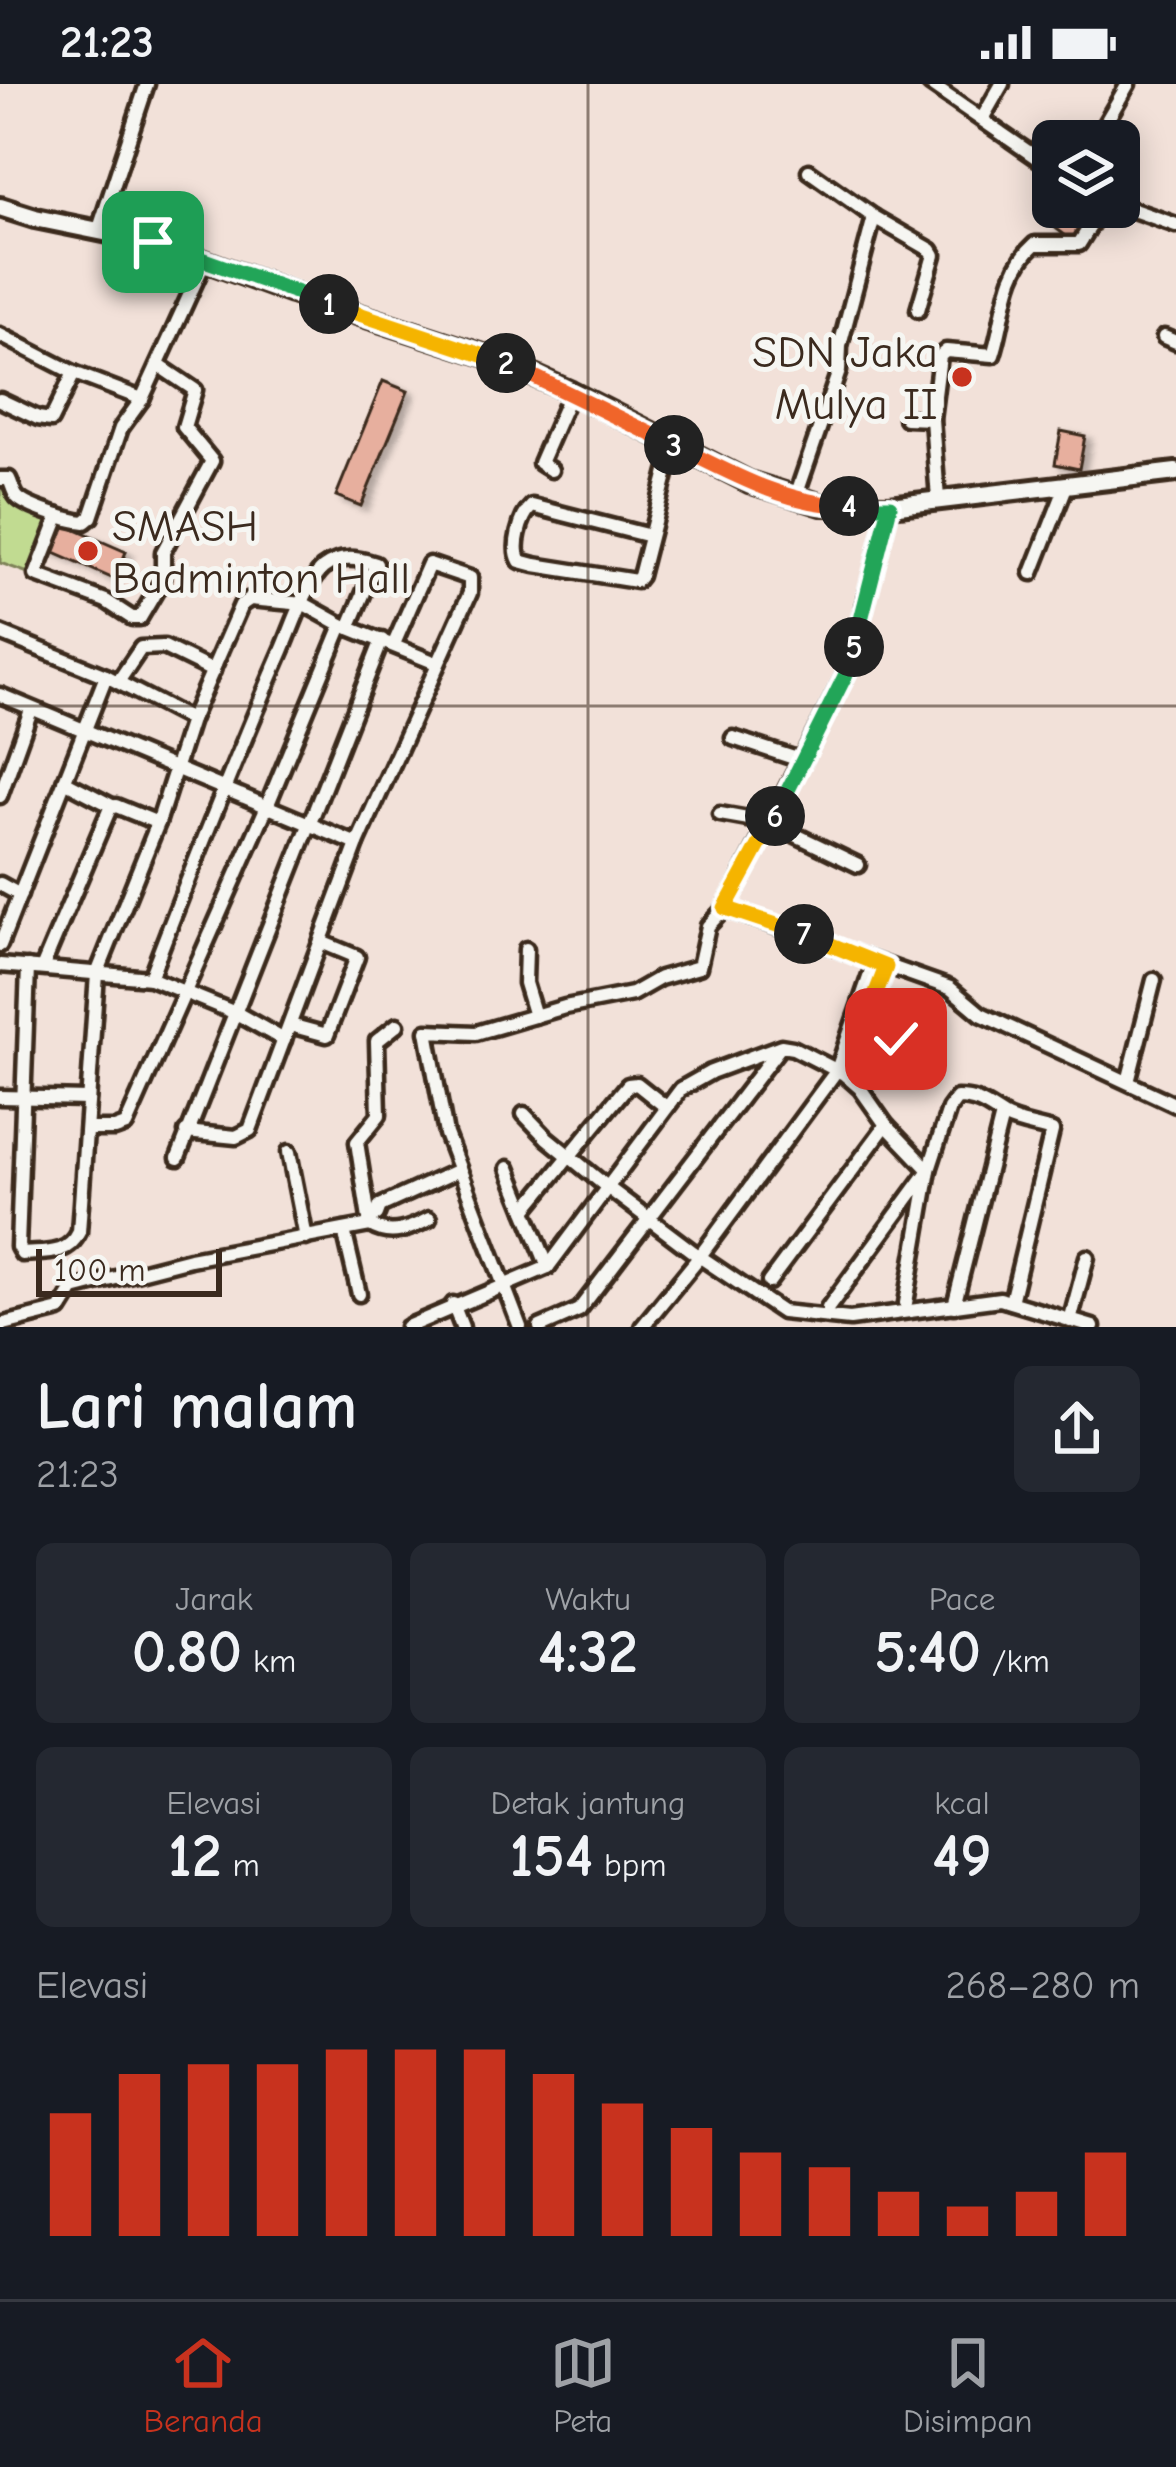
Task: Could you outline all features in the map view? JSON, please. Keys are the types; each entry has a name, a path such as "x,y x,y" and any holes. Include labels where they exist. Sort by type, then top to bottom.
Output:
{"street":[{"path":"99,229 147,84"},
{"path":"931,84 1032,154"},
{"path":"982,119 1002,84"},
{"path":"1107,120 1128,84"},
{"path":"809,171 931,250 934,255 918,310"},
{"path":"0,207 153,242 496,359 748,482 795,499 822,505 890,506 1176,472"},
{"path":"1140,212 1176,225"},
{"path":"795,499 839,371 840,346 874,217"},
{"path":"938,500 932,419 940,356 946,352 993,355 1007,291 1027,251 1036,244 1079,244 1089,228"},
{"path":"0,479 12,482 16,496 59,516 81,522 91,517 121,428 142,399 205,261"},
{"path":"0,335 74,373 142,399"},
{"path":"59,516 36,570 38,578 106,602 132,619 140,617 163,579 163,553 212,461 184,427 196,390 158,365"},
{"path":"0,400 51,420 74,373"},
{"path":"551,470 540,463 571,392"},
{"path":"906,418 932,419"},
{"path":"650,536 532,506 525,512 515,554 520,562 634,582 640,576 674,444"},
{"path":"1032,573 1067,484"},
{"path":"520,1327 440,1114 428,1031 476,1033 632,994 660,978 698,967 708,926 725,908 771,824 848,670 890,506"},
{"path":"88,1129 125,1125 376,564 344,558 324,568 304,604 223,786 151,978"},
{"path":"178,1158 186,1132 238,1014 310,822 388,642 429,564 463,574 472,584 470,593 357,844 250,1130 236,1137 186,1132"},
{"path":"28,967 18,1247 22,1254 58,1252 76,1240 81,1224 97,974 158,824 191,720 245,601 304,604 346,627 436,663"},
{"path":"0,633 112,679 191,720"},
{"path":"0,945 85,729 112,679 141,648 154,644 213,671"},
{"path":"0,695 357,844"},
{"path":"0,796 31,710"},
{"path":"733,738 803,761"},
{"path":"64,782 158,824"},
{"path":"43,966 112,806"},
{"path":"720,814 771,824 858,865"},
{"path":"0,884 20,895"},
{"path":"725,908 950,988 981,1014 1176,1106"},
{"path":"290,1025 327,1035 340,1006 357,957 321,942"},
{"path":"526,949 525,983 535,1016"},
{"path":"0,965 151,978 238,1014 284,1040"},
{"path":"652,1327 841,1072 863,1026 880,965"},
{"path":"841,1072 880,965"},
{"path":"1128,1082 1154,980"},
{"path":"863,1026 896,1039 908,1020"},
{"path":"371,1222 357,1142 379,1115 377,1040 397,1024"},
{"path":"540,1327 575,1313 781,1046"},
{"path":"407,1327 426,1323 453,1304 548,1267 689,1083 781,1046 841,1072 860,1088 886,1125 928,1170"},
{"path":"525,1210 632,1083 667,1107"},
{"path":"0,1096 88,1099"},
{"path":"904,1314 928,1170 941,1128 957,1098 970,1098 993,1106 1002,1116 1052,1131 1011,1302"},
{"path":"524,1114 607,1187 782,1312 850,1319 986,1300 1011,1302 1093,1327"},
{"path":"954,1306 1002,1116"},
{"path":"770,1282 886,1125"},
{"path":"289,1152 305,1238"},
{"path":"508,1168 548,1267"},
{"path":"0,1325 35,1322 61,1310 75,1288 371,1222 380,1206 459,1170"},
{"path":"828,1308 928,1170"},
{"path":"371,1222 396,1232 429,1219"},
{"path":"344,1230 359,1294"},
{"path":"1070,1321 1087,1257"},
{"path":"642,1327 703,1258"},
{"path":"453,1304 462,1327"}],"green space":[{"path":"0,483 53,519 31,574 0,563"}],"building":[{"path":"1055,228 1082,228 1073,241"},
{"path":"383,381 408,391 361,506 336,496"},
{"path":"1061,431 1085,436 1079,469 1055,464"},
{"name":"SMASH Badminton Hall","path":"62,524 126,552 114,579 50,551"}],"place":[{"name":"SDN Jaka Mulya II","path":"962,377"},
{"name":"SMASH Badminton Hall","path":"88,551"}],"route":[{"path":"153,242 496,359 775,493 822,505 890,506 848,670 725,908 886,967 863,1026 896,1039"}]}
